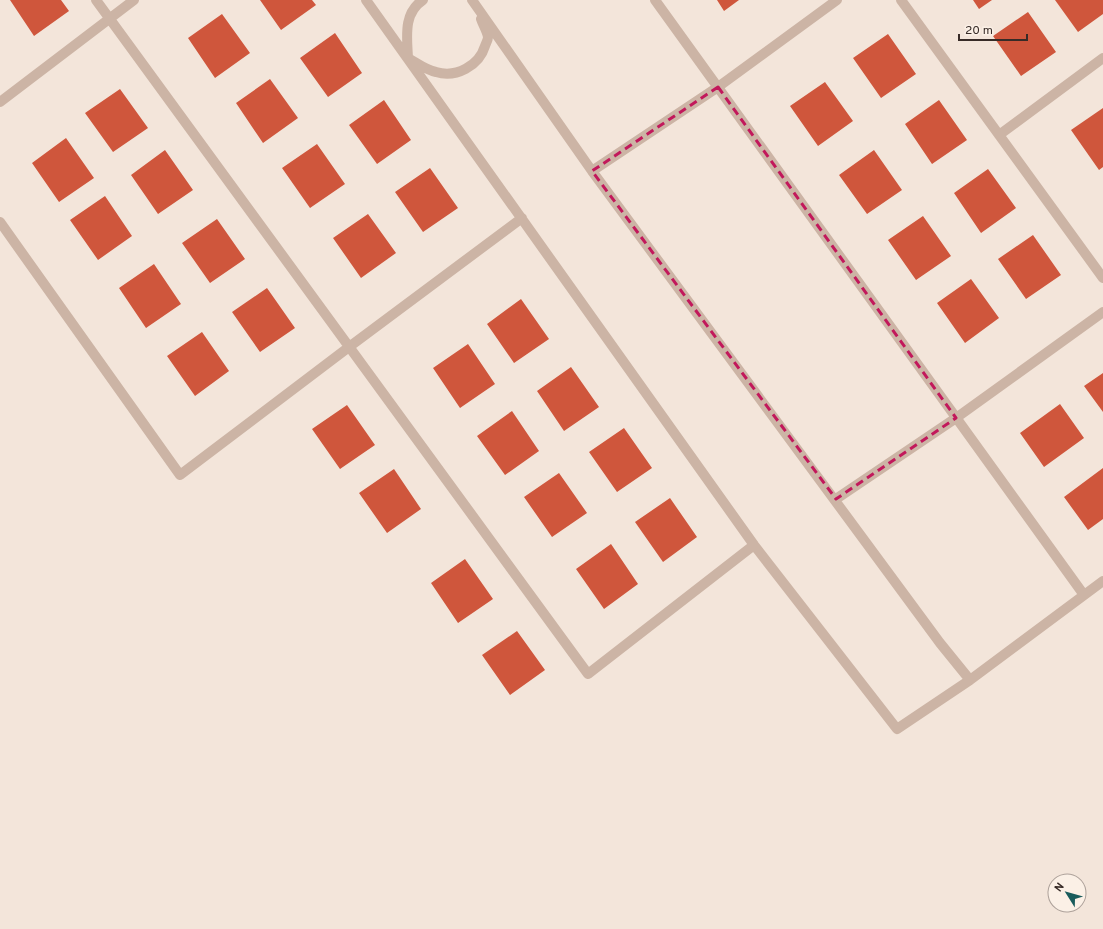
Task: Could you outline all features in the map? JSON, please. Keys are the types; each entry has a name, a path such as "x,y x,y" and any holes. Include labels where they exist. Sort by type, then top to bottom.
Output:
{"street":[{"path":"96,0 588,674 754,544"},
{"path":"0,102 134,0"},
{"path":"366,0 754,544 897,729 970,680 1103,581"},
{"path":"408,58 406,29 408,19 413,9 423,0"},
{"path":"466,0 475,4 592,171 836,499 940,643 970,680"},
{"path":"656,0 1084,595"},
{"path":"592,171 718,87 837,0"},
{"path":"901,0 1103,278"},
{"path":"408,58 435,72 441,73 458,72 469,67 478,60 488,38 475,4"},
{"path":"999,135 1103,58"},
{"path":"0,222 180,475 349,346 522,218"},
{"path":"836,499 956,418 1103,312"}],"highlighted area":[{"path":"718,87 956,418 836,499 592,171"}],"building":[{"path":"10,0 61,0 69,11 34,36"},
{"path":"260,0 312,0 316,5 281,30"},
{"path":"717,0 739,0 724,11"},
{"path":"973,0 992,0 979,9"},
{"path":"1055,0 1103,0 1103,14 1078,32"},
{"path":"1028,12 1056,52 1021,76 993,36"},
{"path":"222,14 250,53 215,78 188,38"},
{"path":"335,33 362,73 328,97 300,58"},
{"path":"888,34 916,74 881,98 853,58"},
{"path":"270,79 298,118 263,143 236,103"},
{"path":"825,82 853,121 818,146 790,106"},
{"path":"120,89 148,128 113,152 85,113"},
{"path":"384,100 411,140 377,164 349,125"},
{"path":"939,100 967,140 932,164 905,124"},
{"path":"1103,108 1103,167 1099,170 1071,130"},
{"path":"66,138 94,178 59,202 32,163"},
{"path":"317,144 345,184 310,208 282,168"},
{"path":"165,150 193,190 158,214 131,175"},
{"path":"874,150 902,190 867,214 839,175"},
{"path":"430,168 458,208 423,232 395,192"},
{"path":"988,169 1016,208 981,233 954,193"},
{"path":"105,196 132,236 98,260 70,220"},
{"path":"368,214 396,253 361,278 333,238"},
{"path":"923,216 951,256 916,280 888,240"},
{"path":"217,219 245,259 210,283 182,243"},
{"path":"1033,235 1061,275 1026,299 998,259"},
{"path":"154,264 181,304 146,328 119,288"},
{"path":"971,279 999,318 965,343 937,303"},
{"path":"267,288 295,328 260,352 232,312"},
{"path":"521,299 549,339 514,363 487,324"},
{"path":"202,332 229,371 195,396 167,356"},
{"path":"468,344 495,384 460,408 433,368"},
{"path":"571,367 599,407 564,431 537,391"},
{"path":"1103,373 1103,412 1084,386"},
{"path":"1060,404 1084,438 1044,467 1020,433"},
{"path":"347,405 375,445 340,469 312,429"},
{"path":"512,411 539,451 505,475 477,436"},
{"path":"624,428 652,468 617,492 589,452"},
{"path":"1103,468 1103,519 1088,530 1064,497"},
{"path":"394,469 421,509 387,533 359,493"},
{"path":"559,473 587,513 552,537 524,497"},
{"path":"670,498 697,537 663,562 635,522"},
{"path":"611,544 638,584 604,609 576,569"},
{"path":"465,559 493,599 458,623 431,583"},
{"path":"517,631 545,670 510,695 482,655"}]}
